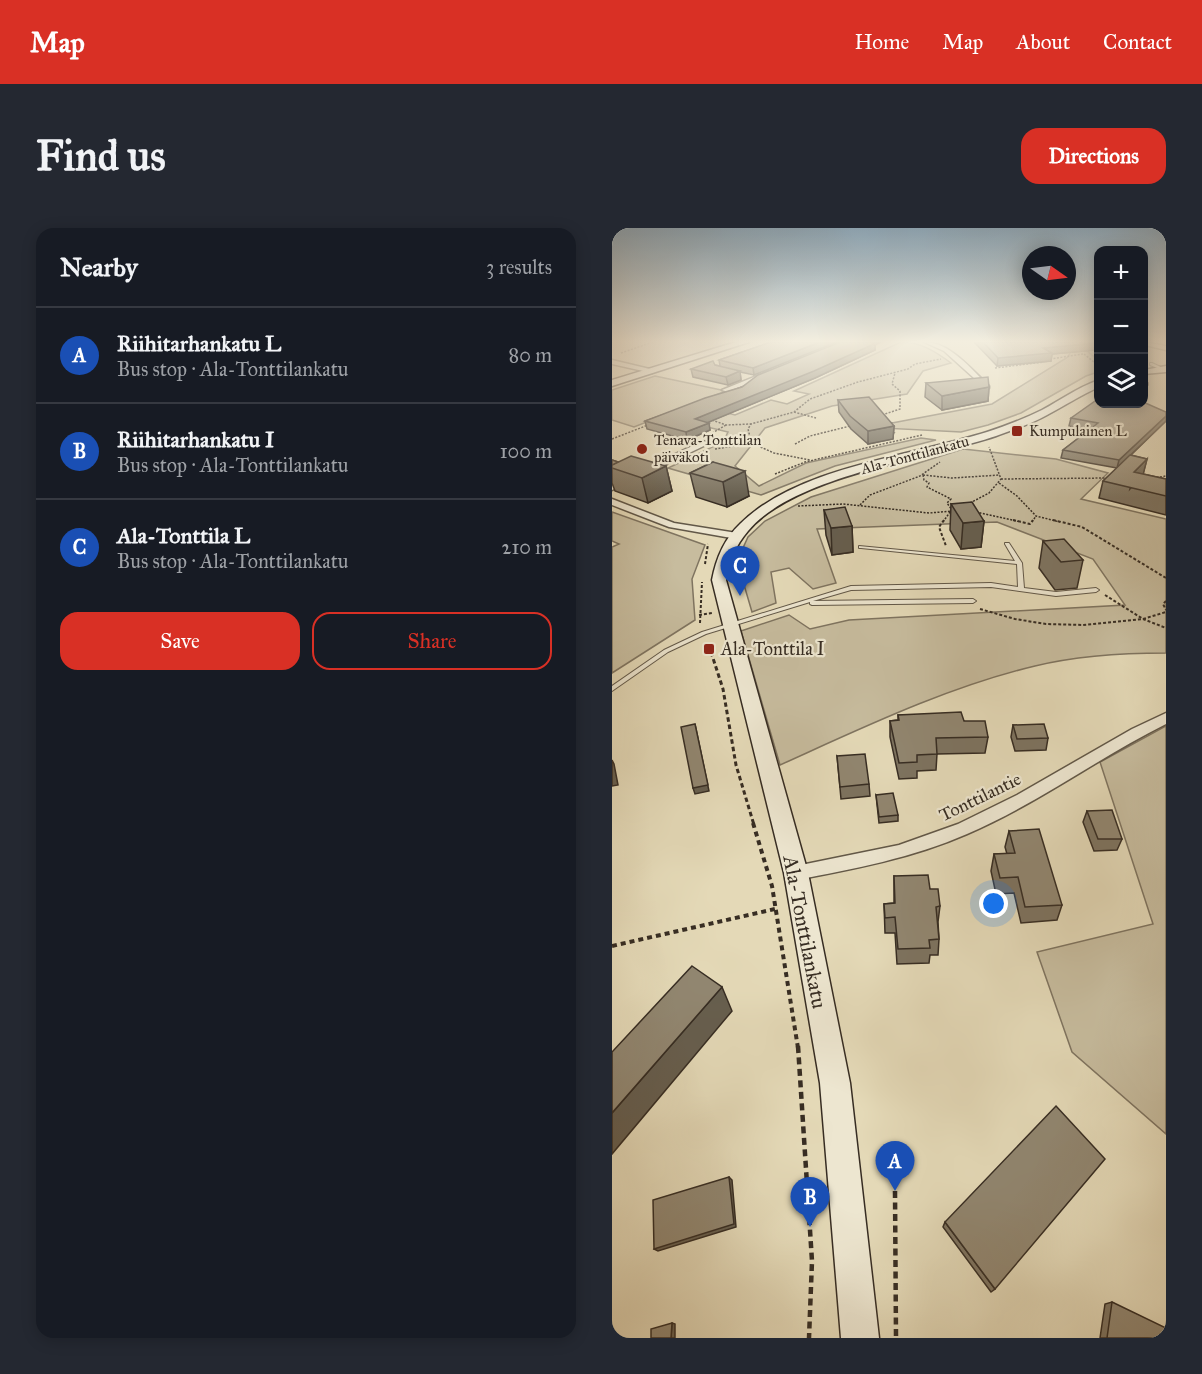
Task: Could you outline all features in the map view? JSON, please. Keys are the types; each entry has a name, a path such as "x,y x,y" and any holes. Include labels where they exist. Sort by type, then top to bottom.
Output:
{"street":[{"name":"Ala-Tonttilankatu","path":"860,1338 835,1083 796,873 729,626 719,580 726,554 727,534 800,491 832,477 973,439 1022,423 1077,394"},
{"path":"612,487 706,443"},
{"path":"612,502 672,525 727,534"},
{"name":"Tonttilantie","path":"796,873 885,857 935,840 1017,802 1166,718"}],"lane":[{"path":"1007,544 1019,563 1021,588"},
{"path":"861,547 1019,563"},
{"path":"612,689 666,651 704,633 851,588 991,585 1056,594 1096,590"},
{"path":"801,604 973,601"}],"path":[{"path":"711,419 726,425 751,424 794,412 810,399 826,394"},
{"path":"880,416 900,409 900,394"},
{"path":"794,412 816,418"},
{"path":"879,420 893,423 891,430 895,433"},
{"path":"612,439 655,423"},
{"path":"746,444 750,436 748,429 751,424"},
{"path":"795,444 810,436 857,424"},
{"path":"710,434 726,425"},
{"path":"776,474 811,460 922,435"},
{"path":"967,505 989,493 1001,479 987,444 973,439"},
{"path":"692,450 710,450 746,444 756,445 774,453 811,460"},
{"path":"860,505 863,498 877,490 890,488 923,475 945,458 942,452 947,446"},
{"path":"923,475 951,479 962,476 1000,475"},
{"path":"923,475 924,480 929,483 927,487 951,499 947,503 951,511"},
{"path":"1145,479 1166,476"},
{"path":"1001,479 1108,478"},
{"path":"999,483 1017,496 1036,516 1082,527 1166,578"},
{"path":"767,510 831,504 922,512 962,511"},
{"path":"957,558 947,548 939,527 951,511 960,508"},
{"path":"972,512 991,513 998,518 1016,519 1030,524 1036,516"},
{"path":"705,566 708,543 727,534"},
{"path":"703,578 699,621 723,689 736,765 772,886 798,1055 813,1261 809,1338"},
{"path":"1096,590 1143,619 1166,628"},
{"path":"973,601 977,609 1016,619 1046,624 1083,625 1143,619 1166,611 1163,604 1166,602"},
{"path":"612,946 775,909"},
{"path":"895,1191 896,1338"}],"shaded area":[{"path":"612,394 719,394 634,427 612,420"},
{"path":"809,394 907,394 832,406 765,428 735,466 759,486 806,463 921,438 936,440 835,466 761,495 668,468 723,442 728,432 670,418 700,406 735,415 771,400 787,404"},
{"path":"1008,394 1055,394 1021,413 961,432 882,428 892,423 992,404"},
{"path":"963,449 1056,459 1108,473 1081,499 1166,519 1166,653 1083,657 1002,675 937,697 780,765 741,631 789,615 810,629 849,620 1125,605 1093,559 997,522 817,529 836,583 813,589 789,568 771,572 776,603 752,612 737,561 748,537 765,521 811,497"},
{"path":"612,512 705,545 692,579 695,620 612,673 612,547 619,544 612,541"},
{"path":"1166,726 1166,1134 1072,1052 1037,952 1153,924 1100,762"}],"building":[{"path":"719,394 757,394 695,419 709,423 686,432 645,421"},
{"path":"869,397 894,426 868,431 850,416 838,400"},
{"path":"1094,402 1094,408 1148,408 1148,404 1166,412 1166,416 1119,460 1063,450 1098,423 1071,418"},
{"path":"1130,455 1147,459 1134,472 1166,479 1166,496 1103,481"},
{"path":"631,456 666,466 642,478 612,468 612,465"},
{"path":"713,462 745,471 723,482 690,473"},
{"path":"972,502 984,521 963,523 951,504"},
{"path":"845,507 852,526 831,528 824,510"},
{"path":"1064,539 1083,560 1061,562 1043,541"},
{"path":"961,712 964,721 985,721 988,737 936,738 937,754 917,755 917,762 899,763 890,721 899,720 898,715"},
{"path":"695,724 708,785 693,788 681,727"},
{"path":"1044,724 1048,738 1017,739 1013,725"},
{"path":"865,754 869,784 840,787 837,756"},
{"path":"893,793 898,815 879,817 876,795"},
{"path":"1112,810 1122,839 1098,839 1087,811"},
{"path":"1039,829 1062,905 1025,907 1018,877 1000,878 994,854 1015,853 1009,831"},
{"path":"928,875 930,889 938,889 940,906 936,907 939,939 929,940 930,948 898,949 895,917 885,918 884,904 895,903 894,876"},
{"path":"692,966 722,987 612,1113 612,1052"},
{"path":"1056,1106 1105,1159 995,1289 945,1222"},
{"path":"729,1177 734,1224 654,1249 653,1200"},
{"path":"1112,1302 1166,1328 1166,1338 1107,1338"},
{"path":"672,1323 671,1338 651,1338 651,1329"}],"place":[{"name":"Kumpulainen L","path":"1017,431"},
{"name":"Tenava-Tonttilan päiväkoti","path":"642,449"},
{"name":"Ala-Tonttila L","path":"740,596"},
{"name":"Ala-Tonttila I","path":"709,649"},
{"name":"Riihitarhankatu L","path":"895,1191"},
{"name":"Riihitarhankatu I","path":"810,1227"}]}
